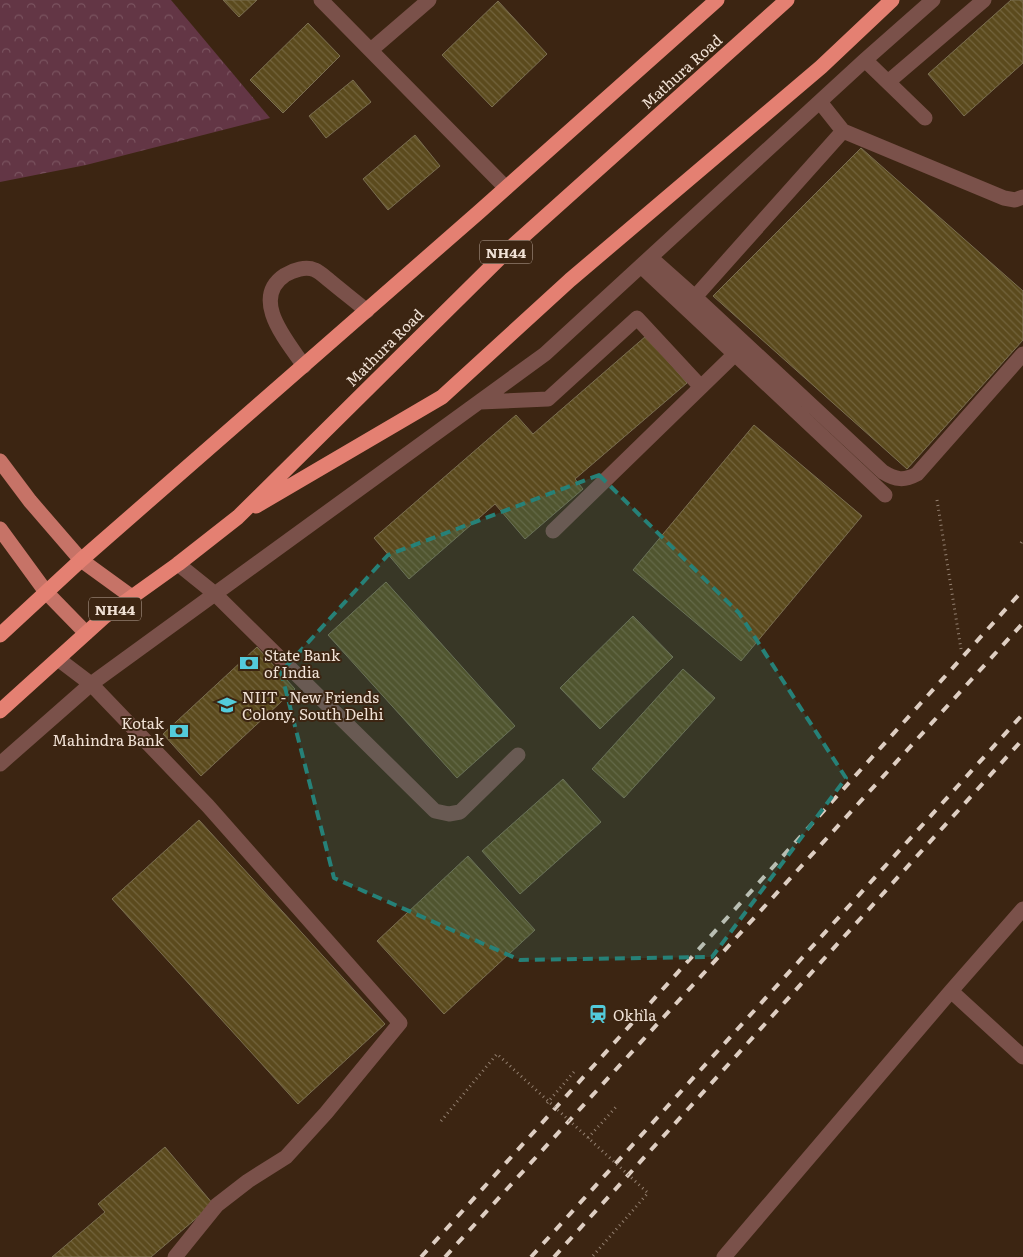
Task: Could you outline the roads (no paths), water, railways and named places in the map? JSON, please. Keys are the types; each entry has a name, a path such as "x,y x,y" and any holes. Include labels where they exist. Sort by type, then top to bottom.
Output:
{"highway":[{"name":"Mathura Road","path":"0,635 81,560 367,311 717,0"},
{"name":"Mathura Road","path":"0,711 104,617 178,564 238,517 508,250 787,0"},
{"path":"238,517 442,397 570,280 821,67 892,0"}],"main road":[{"path":"0,461 30,501 81,560 132,596"},
{"path":"0,529 46,592 86,633"}],"street":[{"path":"320,0 506,188"},
{"path":"371,50 429,0"},
{"path":"0,764 91,684 545,354 865,60 933,0"},
{"path":"888,82 984,0"},
{"path":"865,60 925,118"},
{"path":"820,102 842,131 1004,198 1015,200 1023,197"},
{"path":"695,296 842,131"},
{"path":"646,262 695,296 883,472 893,478 907,479 917,474 1023,354"},
{"path":"646,262 735,354 885,495"},
{"path":"304,366 275,322 271,311 270,299 272,290 284,275 302,269 316,270 367,311"},
{"path":"480,402 548,399 637,318 701,387"},
{"path":"553,531 735,354"},
{"path":"178,564 214,593 435,811 449,814 460,812 518,755"},
{"path":"58,659 91,684 208,806 400,1023 326,1113 286,1157 248,1180 217,1205 175,1257"},
{"path":"724,1257 951,991 1023,910"},
{"path":"951,991 1023,1057"}],"railway":[{"path":"421,1257 1023,590"},
{"path":"445,1257 1023,623"},
{"path":"531,1257 1023,714"},
{"path":"554,1257 1023,739"}],"place":[{"name":"State Bank of India","path":"249,663"},
{"name":"NIIT - New Friends Colony, South Delhi","path":"227,705"},
{"name":"Kotak Mahindra Bank","path":"179,731"},
{"name":"Okhla","path":"598,1014"}]}
